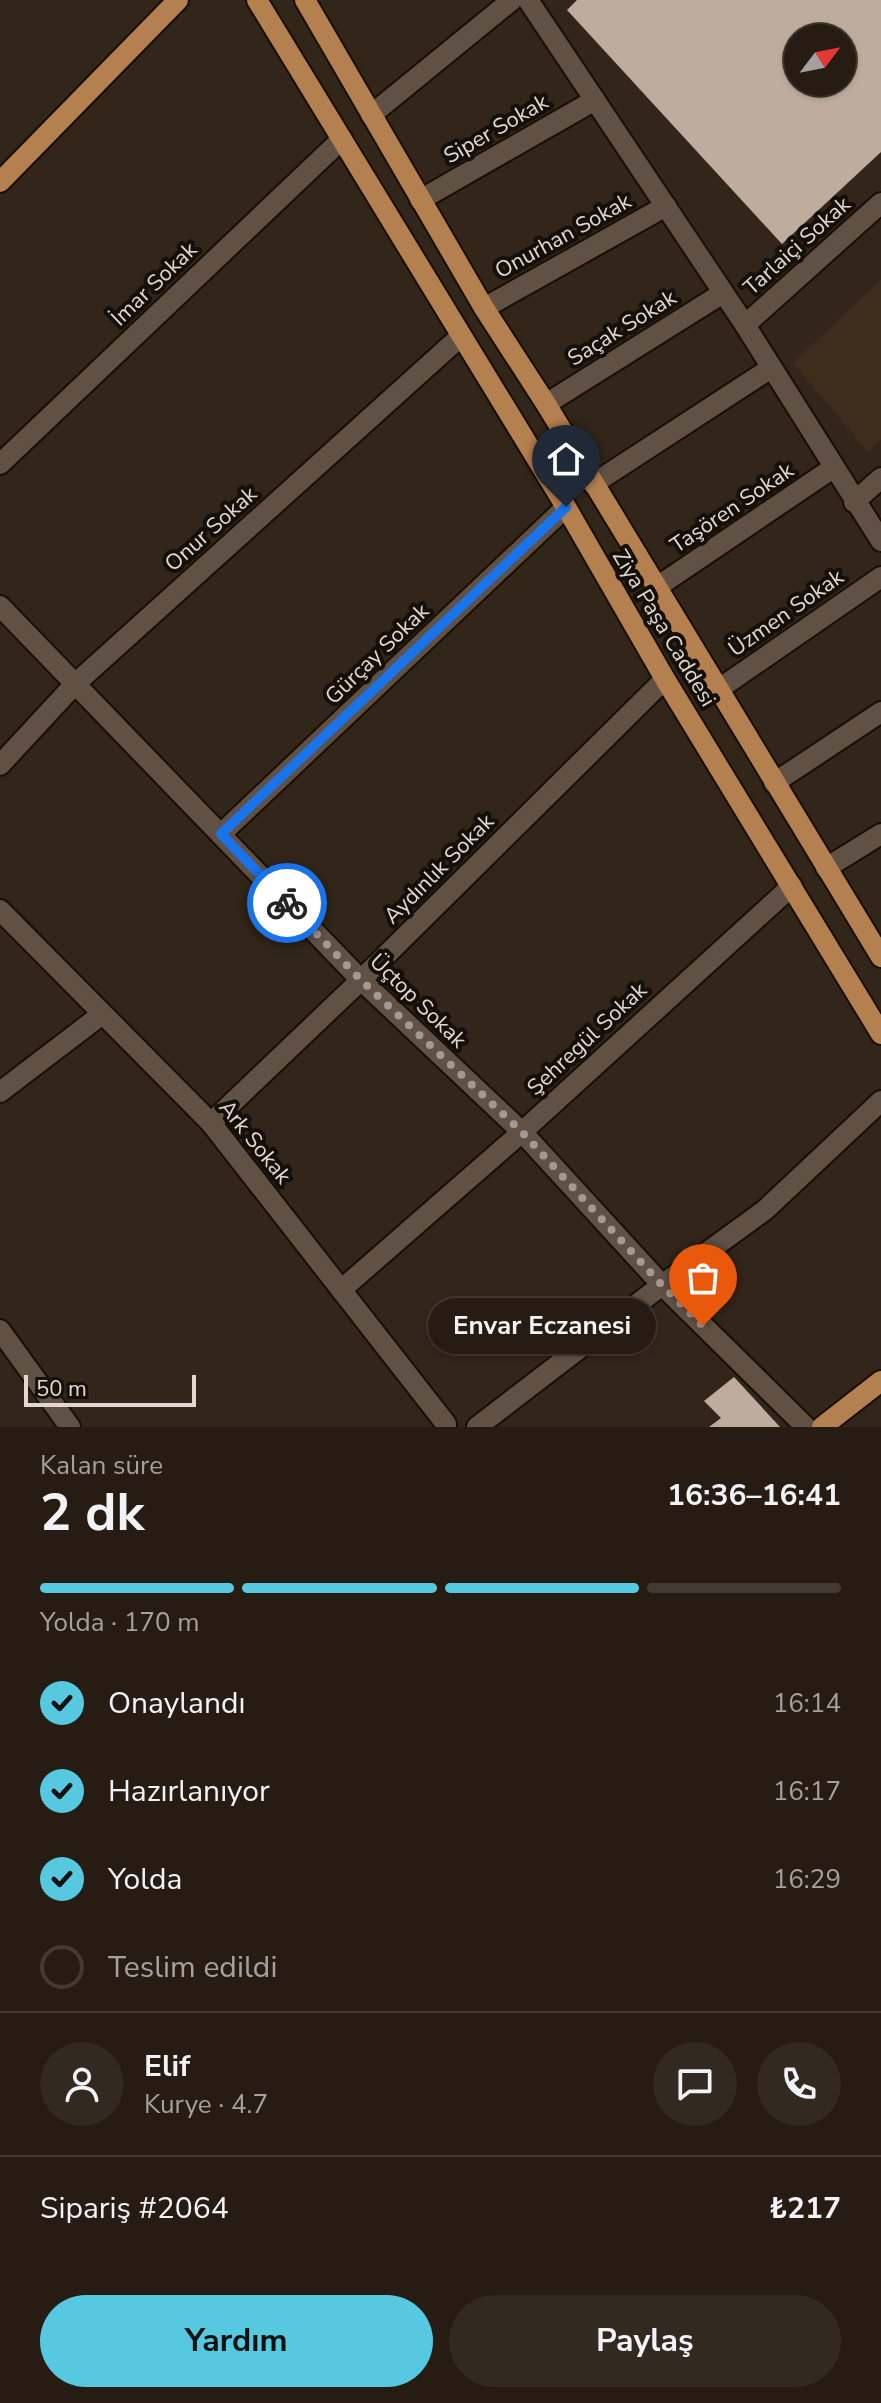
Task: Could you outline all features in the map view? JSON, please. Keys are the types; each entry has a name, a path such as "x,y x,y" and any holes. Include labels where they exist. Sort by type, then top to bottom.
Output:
{"main road":[{"path":"0,182 178,0"},
{"name":"Ziya Paşa Caddesi","path":"257,0 566,507 665,679 881,1034"},
{"name":"Ziya Paşa Caddesi","path":"305,0 484,308 546,404 826,868 879,948"},
{"path":"822,1427 881,1381"}],"street":[{"path":"371,115 512,0"},
{"path":"528,0 745,325 881,541"},
{"name":"Siper Sokak","path":"420,200 595,100"},
{"name":"İmar Sokak","path":"0,464 342,139"},
{"name":"Tarlaiçi Sokak","path":"745,325 881,203"},
{"name":"Onurhan Sokak","path":"484,308 666,206"},
{"name":"Saçak Sokak","path":"546,404 723,293"},
{"name":"Onur Sokak","path":"0,765 75,684 461,336"},
{"path":"593,484 771,368"},
{"name":"Taşören Sokak","path":"657,587 833,468"},
{"path":"854,502 881,478"},
{"name":"Gürçay Sokak","path":"221,834 566,507"},
{"name":"Üzmen Sokak","path":"719,689 881,577"},
{"name":"Üçtop Sokak","path":"0,606 361,980 522,1132 662,1285 806,1427"},
{"name":"Aydınlık Sokak","path":"211,1123 361,980 665,679"},
{"path":"774,783 881,712"},
{"path":"826,868 881,834"},
{"name":"Şehregül Sokak","path":"341,1290 522,1132 792,886"},
{"name":"Ark Sokak","path":"0,910 211,1123 446,1427"},
{"path":"0,1092 101,1015"},
{"path":"477,1427 765,1210 881,1101"},
{"path":"0,1330 70,1427"}],"shaded area":[{"path":"881,279 881,440 868,452 793,363"}],"building":[{"path":"577,0 881,0 881,152 782,244 567,10"},
{"path":"734,1377 780,1427 709,1427 721,1418 704,1401"}],"way so far":[{"path":"287,903 361,980 522,1132 703,1326"}],"place":[{"name":"Envar Eczanesi","path":"703,1326"}],"route":[{"path":"287,903 221,834 566,507"}]}
